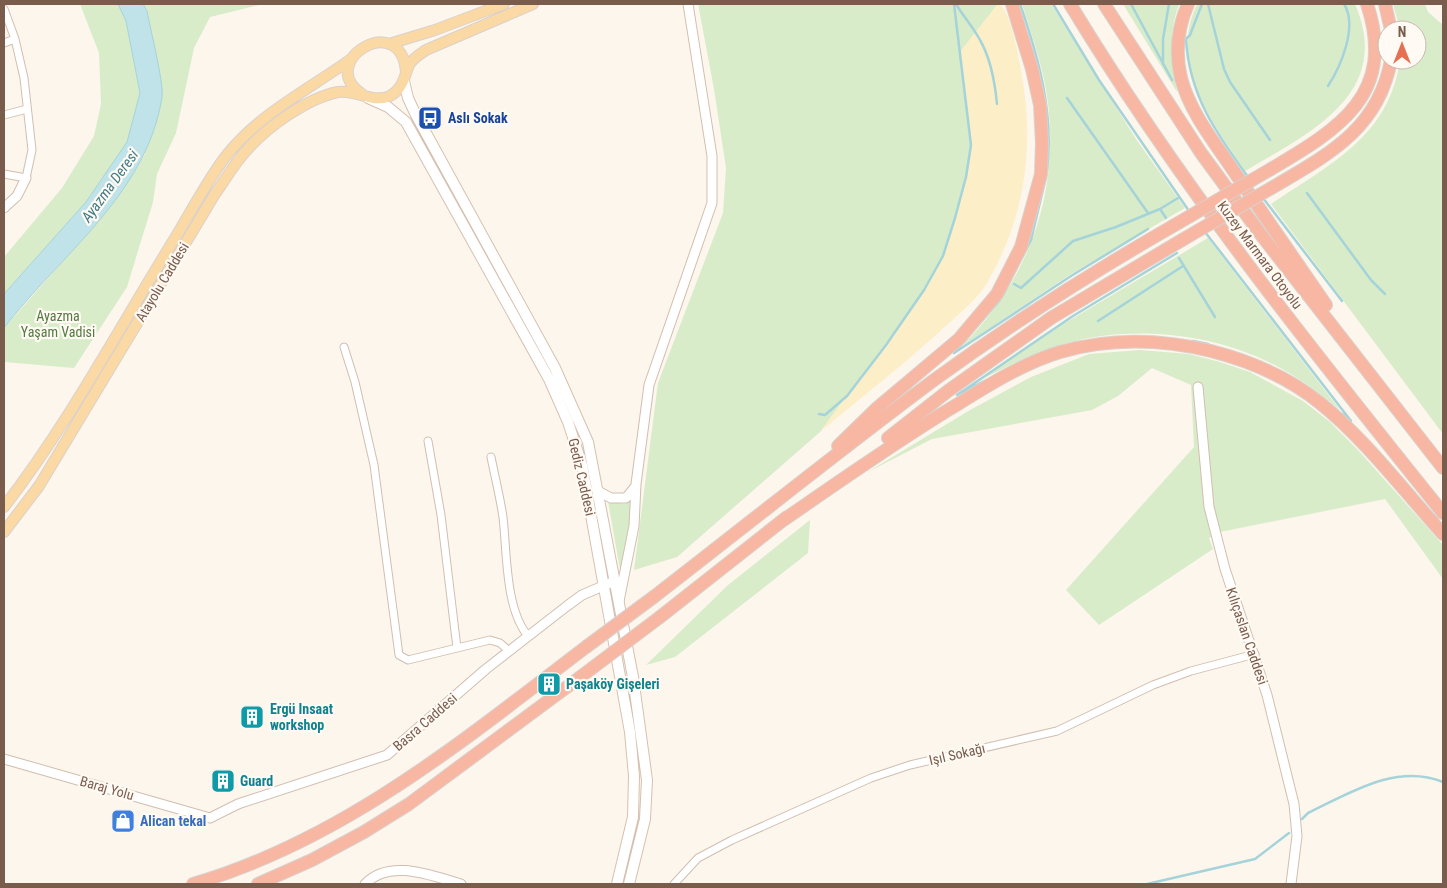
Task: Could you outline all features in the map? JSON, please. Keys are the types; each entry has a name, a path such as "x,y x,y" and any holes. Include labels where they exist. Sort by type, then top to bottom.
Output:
{"highway":[{"path":"795,488 877,408 959,339 997,294 1021,247 1041,174 1042,143 1040,105 1032,69 1012,4"},
{"name":"Kuzey Marmara Otoyolu","path":"1070,4 1135,108 1190,188 1265,287 1443,513"},
{"name":"Kuzey Marmara Otoyolu","path":"1104,4 1201,153 1262,236 1443,468"},
{"path":"1188,4 1179,32 1178,55 1182,79 1191,102 1209,134 1404,418"},
{"path":"193,884 228,874 282,851 336,824 380,798 422,770 655,596 943,375 1078,283 1271,169 1329,132 1344,119 1360,99 1369,81 1376,47 1372,18 1367,4"},
{"path":"1385,4 1389,20"},
{"path":"258,884 312,860 364,832 450,775 660,617 948,391 1051,318 1342,145 1360,127 1380,96 1388,70"},
{"path":"782,521 902,438 988,386 1034,362 1059,352 1094,345 1143,342 1174,344 1232,356 1264,368 1291,382 1320,403 1345,426 1443,534"}],"main road":[{"name":"Atayolu Caddesi","path":"4,507 28,476 84,391 226,156 256,125 292,97 351,59 356,52 370,43 389,44 435,30 504,4"},
{"name":"Atayolu Caddesi","path":"4,532 39,486 205,210 245,151 276,124 313,102 337,92 376,99 392,95 404,81 410,64 426,50 533,4"},
{"path":"389,44 402,55 405,64 404,81"},
{"path":"351,59 349,67 353,86 367,97"},
{"name":"Gediz Caddesi","path":"404,81 408,98 415,113 555,368 588,442 598,491 630,732 634,776 633,816 617,884"},
{"name":"Gediz Caddesi","path":"367,97 388,107 406,122 549,379 568,422 582,465 610,583 619,604 633,677 647,780 645,819 629,884"}],"street":[{"path":"619,604 634,526 636,484 649,385 712,203 712,156 688,4"},
{"path":"4,9 15,39 24,78 32,150 26,178 17,196 4,208"},
{"path":"4,43 15,39"},
{"path":"4,115 27,109"},
{"path":"4,174 26,178"},
{"path":"344,347 356,382 374,465 399,654 408,660 490,640 500,642 509,651"},
{"name":"Kılıçaslan Caddesi","path":"1198,387 1209,507 1225,569 1255,654 1294,804 1296,836 1291,884"},
{"path":"428,441 441,515 457,648"},
{"path":"491,457 503,518 504,558 517,616 528,636"},
{"path":"598,491 611,498 626,498 636,484"},
{"name":"Basra Caddesi","path":"210,818 238,804 387,755 528,636 582,595 610,583"},
{"name":"Işıl Sokağı","path":"674,884 698,858 732,840 871,778 910,765 1057,731 1153,685 1255,654"},
{"name":"Baraj Yolu","path":"4,759 210,818"},
{"path":"365,884 370,879 392,871 418,872 461,884"}],"green space":[{"name":"Ayazma Yaşam Vadisi","path":"80,4 118,4 126,21 140,93 127,142 86,202 4,294 4,257 62,188 94,136 101,104 99,53"},
{"name":"Ayazma Yaşam Vadisi","path":"143,4 263,4 210,17 194,48 176,133 157,174 153,202 127,287 74,368 4,362 4,328 109,209 145,154 147,11"},
{"path":"698,4 998,4 960,52 971,145 968,164 959,205 943,256 911,309 820,432 677,557 634,570 658,383 723,213 726,168"},
{"path":"1022,4 1051,4 1136,139 1185,208 1071,274 961,347 1004,294 1021,265 1034,235 1043,204 1050,138 1048,103 1041,65"},
{"path":"1123,4 1179,4 1172,37 1177,92"},
{"path":"1197,4 1355,4 1364,35 1363,63 1354,86 1339,107 1318,125 1295,142 1245,171 1208,113 1191,71 1188,49 1189,27"},
{"path":"1393,4 1425,4 1428,12 1443,25 1443,434 1271,204 1315,175 1354,145 1384,109 1394,86 1398,70 1427,70 1427,20 1397,20"},
{"path":"1208,238 1340,410 1312,388 1269,362 1213,342 1154,334 1095,337 1067,343 1012,364 980,380 1065,323"},
{"path":"1140,350 1189,354 1220,362 1250,372 1303,401 1330,422 1358,450 1443,545 1443,579 1385,499 1220,532 1209,538 1213,549 1099,625 1066,590 1194,447 1191,385 1152,368 1118,396 1092,410 932,439 866,473 970,410 1031,377 1089,354"},
{"path":"633,497 622,581 608,501 625,504"},
{"path":"810,520 808,553 675,657 646,665 728,585"}],"sand":[{"path":"998,4 1007,14 1016,44 1025,98 1027,125 1027,153 1024,180 1011,232 987,283 969,305 917,352 820,432 899,326 924,290 943,256 963,190 971,145 960,52"}],"water":[{"name":"Ayazma Deresi","path":"118,4 143,4 147,11 162,90 153,132 139,164 98,222 4,328 4,294 86,202 127,142 140,93 126,21"}],"waterway":[{"path":"819,414 825,415 847,396 886,345 924,290 943,256 966,177 971,145 954,4"},
{"path":"956,4 984,47 994,80 997,104"},
{"path":"1020,4 1039,66 1047,107 1049,149 1047,171"},
{"path":"1053,4 1099,80 1189,211"},
{"path":"1131,4 1172,80"},
{"path":"1163,64 1163,39 1169,4"},
{"path":"1202,4 1190,35 1186,39 1192,78 1198,96 1215,129 1248,177"},
{"path":"1208,4 1224,69 1230,82 1270,140"},
{"path":"1328,86 1338,68 1349,34 1348,13 1344,4"},
{"path":"1067,98 1148,213"},
{"path":"1003,295 1031,240 1046,177"},
{"path":"1307,193 1371,280 1385,294"},
{"path":"1014,284 1021,288 1073,241 1116,227 1160,209 1178,198"},
{"path":"1263,198 1342,301"},
{"path":"1160,209 1166,218"},
{"path":"1000,300 954,353 1071,276 1148,229"},
{"path":"1205,232 1351,421 1342,414"},
{"path":"984,381 957,395 1073,316 1177,253"},
{"path":"1179,258 1215,317"},
{"path":"1098,321 1183,266"},
{"path":"1193,341 1208,344"},
{"path":"1302,819 1308,813 1357,789 1391,778 1425,777 1443,782"},
{"path":"1147,884 1255,859 1289,833"}],"place":[{"name":"Aslı Sokak","path":"430,118"},
{"name":"Paşaköy Gişeleri","path":"549,684"},
{"name":"Ergü Insaat workshop","path":"252,717"},
{"name":"Guard","path":"223,781"},
{"name":"Alican tekal","path":"123,821"}]}
